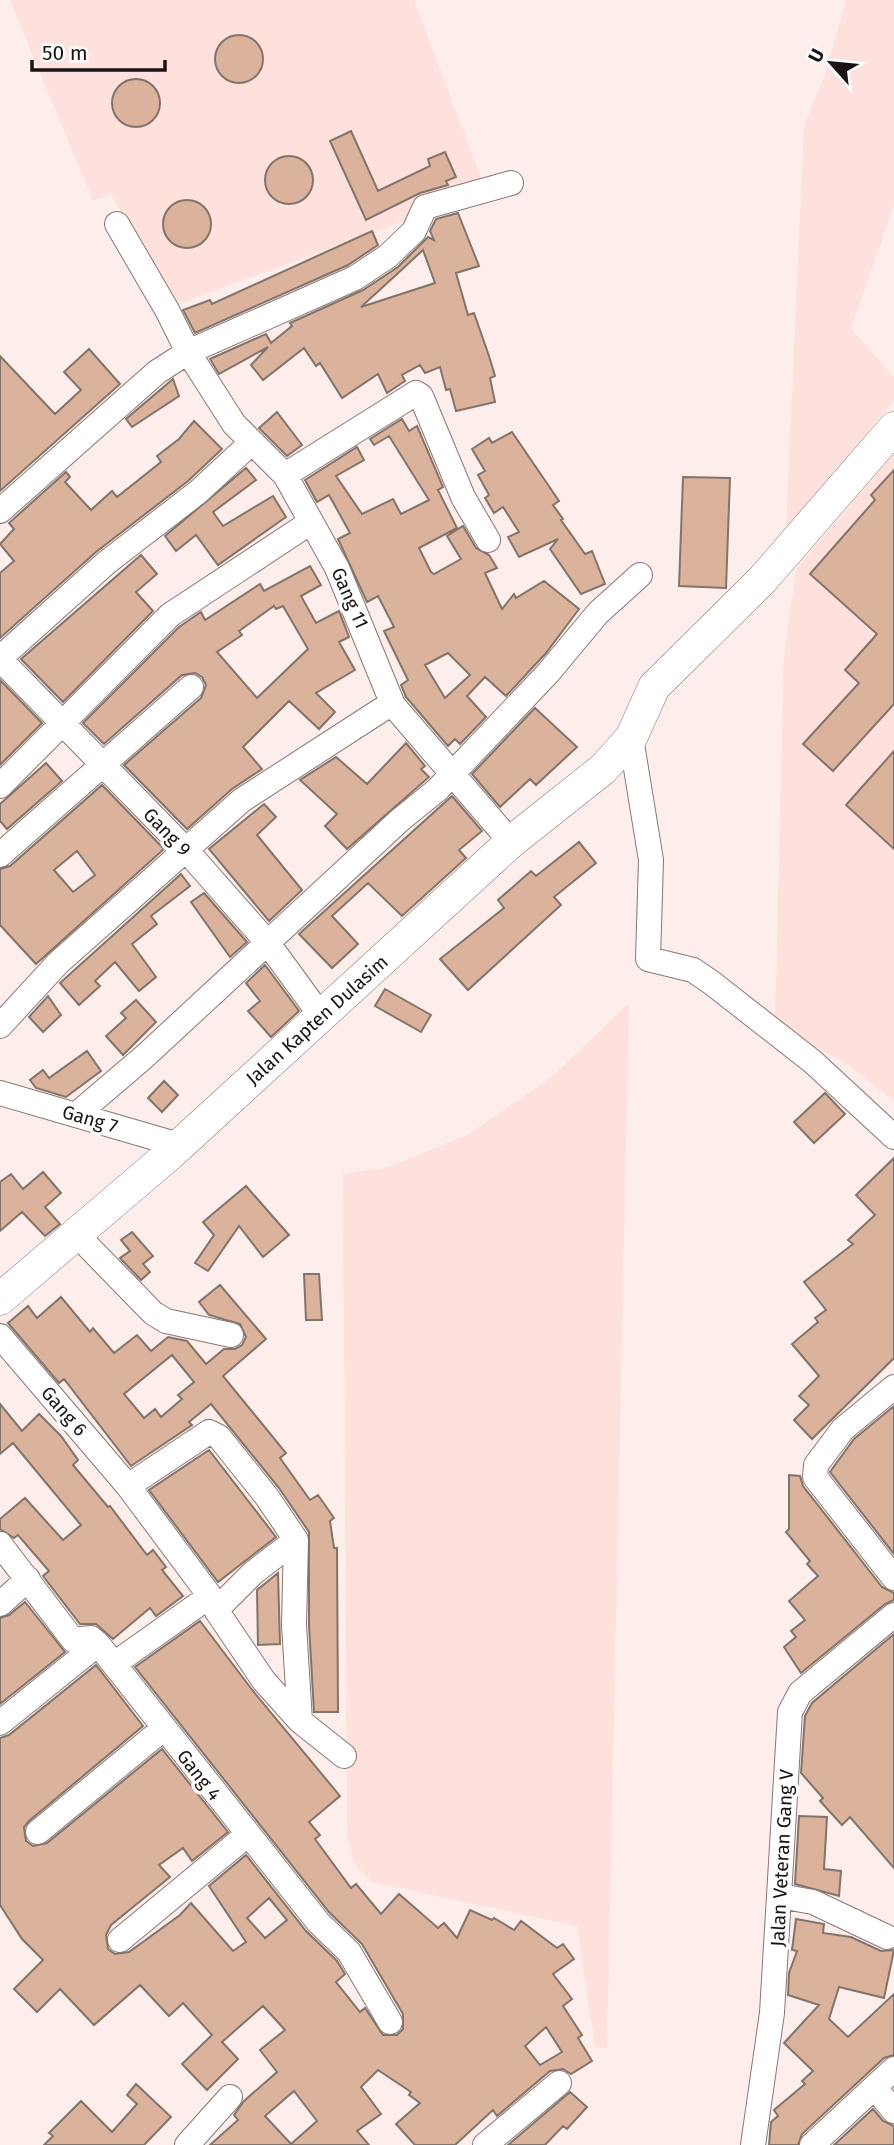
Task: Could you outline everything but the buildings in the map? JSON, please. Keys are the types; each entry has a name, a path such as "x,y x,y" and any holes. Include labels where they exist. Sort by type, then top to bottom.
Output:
{"main road":[{"name":"Jalan Kapten Dulasim","path":"0,1299 179,1146 511,842 603,769 631,738 654,687 763,579 894,428"}],"street":[{"path":"0,512 156,372 188,352 355,278 388,256 414,231 425,207 511,183"},
{"name":"Gang 11","path":"117,224 188,352 234,424 285,475 312,522 353,604 392,703 511,842"},
{"path":"285,475 416,393 421,396 463,497 488,540"},
{"path":"0,659 106,564 198,492 251,443"},
{"path":"0,786 170,615 312,522"},
{"path":"76,1115 155,1048 451,774 548,673 598,613 640,575"},
{"name":"Gang 9","path":"0,659 186,850 267,942 321,1016"},
{"path":"0,855 100,764 191,687"},
{"path":"0,1026 58,963 251,793 392,703"},
{"path":"631,738 651,860 648,958 693,970 712,983 813,1062 894,1136"},
{"name":"Gang 7","path":"0,1093 179,1146"},
{"path":"77,1235 159,1317 231,1335"},
{"name":"Gang 6","path":"0,1336 128,1486 213,1603 264,1681 300,1721 344,1756"},
{"path":"894,1387 844,1429 816,1465 815,1477 894,1578"},
{"path":"128,1486 179,1449 209,1432 213,1433 267,1497 296,1540 294,1625 300,1721"},
{"path":"114,1664 213,1603 296,1540"},
{"path":"0,1544 73,1640 92,1638 98,1644 0,1723"},
{"path":"0,1604 27,1579"},
{"name":"Jalan Veteran Gang V","path":"753,2145 772,2013 790,1712 800,1693 890,1625"},
{"name":"Gang 4","path":"98,1644 247,1835 318,1922 349,1952 390,2022"},
{"path":"38,1832 163,1729"},
{"path":"120,1940 247,1835"},
{"path":"780,1896 813,1902 887,1937"},
{"path":"812,2145 894,2069"},
{"path":"485,2145 559,2083"},
{"path":"875,2088 894,2111"},
{"path":"187,2145 230,2096"}],"shaded area":[{"path":"10,0 414,0 486,191 173,306 111,194 93,201"},
{"path":"846,0 894,0 894,205 851,329 894,377 894,400 786,530 804,125 824,78"},
{"path":"894,454 894,1101 850,1066 775,1024 784,655 796,569"},
{"path":"629,1003 607,2048 595,2047 577,1926 372,1882 354,1864 347,1833 343,1174 389,1167 469,1134 553,1076"}]}
